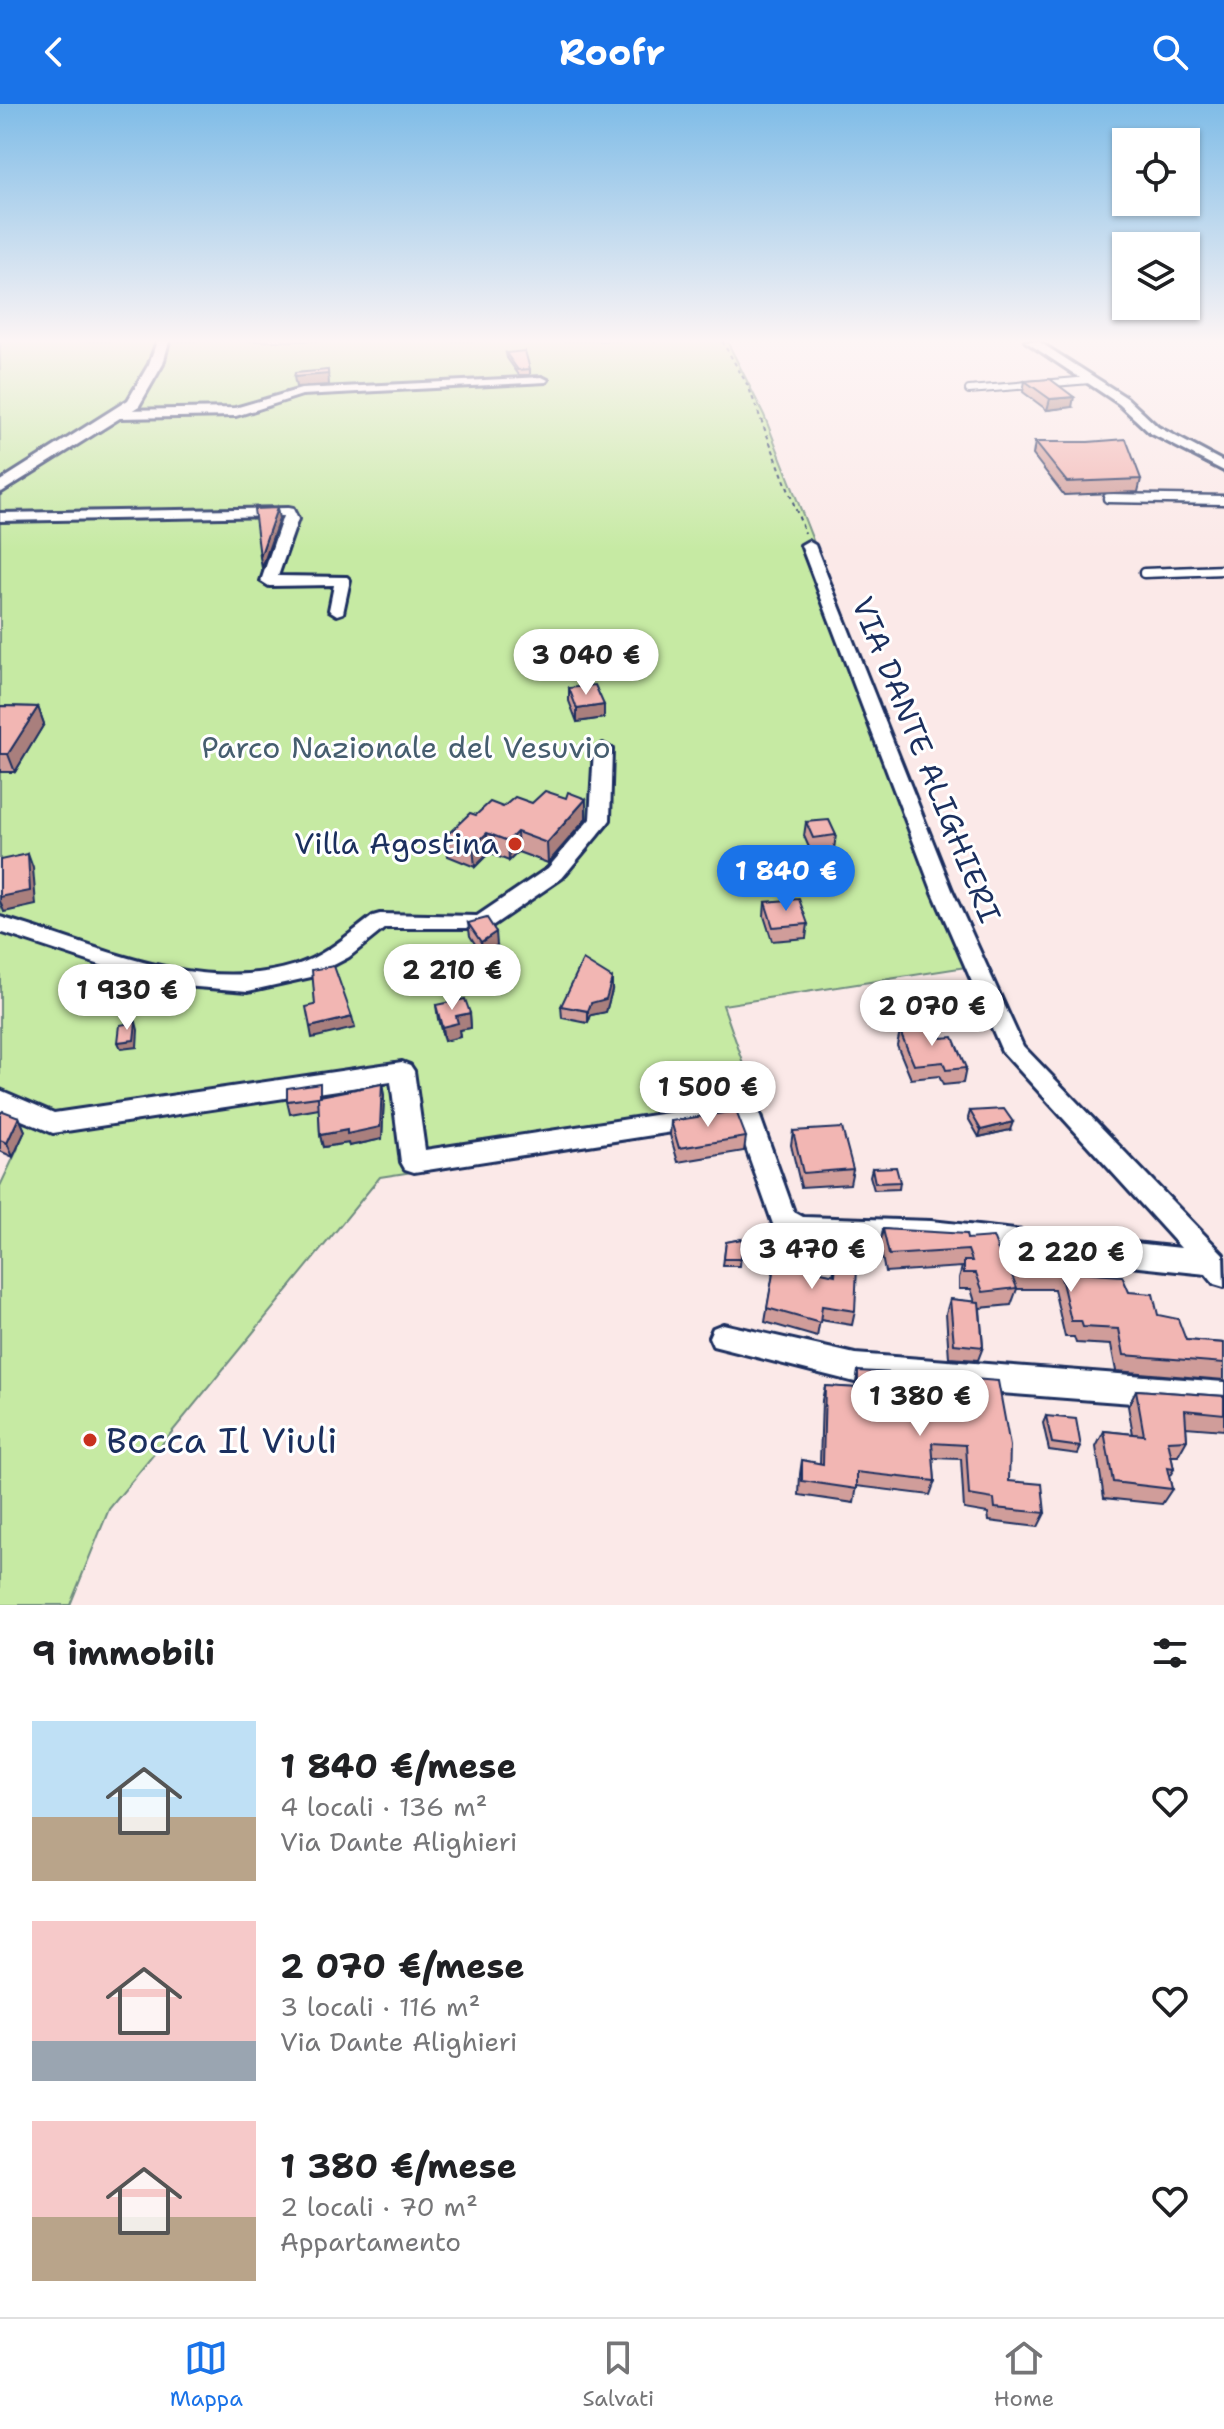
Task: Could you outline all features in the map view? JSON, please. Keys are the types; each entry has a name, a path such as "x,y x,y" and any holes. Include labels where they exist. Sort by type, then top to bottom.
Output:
{"street":[{"path":"0,488 123,411"},
{"path":"120,414 239,411"},
{"path":"1134,411 1154,430 1224,467"},
{"path":"0,517 288,512 291,519 269,581 342,580 337,610"},
{"name":"VIA DANTE ALIGHIERI","path":"808,545 871,698 913,818 995,1016 1014,1051 1218,1269"},
{"path":"0,924 158,976 248,983 303,971 341,952 380,921 481,923 555,873 600,820 603,749"},
{"path":"0,1100 53,1123 402,1071 414,1162 746,1111 783,1219 800,1228 931,1233 1218,1269"},
{"path":"723,1337 855,1368 1224,1396"}],"lane":[{"path":"1108,498 1224,500"},
{"path":"1144,573 1224,570"}],"path":[{"path":"758,411 793,495 808,545"}],"green space":[{"name":"Parco Nazionale del Vesuvio","path":"0,411 762,411 903,771 985,964 723,1005 763,1118 380,1177 109,1509 70,1605 0,1605 0,1186 18,1148 9,1126 0,1119"}],"building":[{"path":"1126,439 1141,479 1067,482 1035,442 1088,442"},
{"path":"277,508 260,557 254,509"},
{"path":"595,685 604,705 577,709 569,688"},
{"path":"0,706 38,707 8,754 0,754"},
{"path":"545,791 566,798 568,792 586,799 547,843 517,832 508,841 487,833 473,847 446,836 470,813 476,815 490,802 503,807 515,797 532,803"},
{"path":"829,820 836,835 813,838 806,822"},
{"path":"28,854 30,891 0,897 0,860"},
{"path":"799,899 808,924 773,927 765,902"},
{"path":"487,918 496,932 481,942 468,923"},
{"path":"583,960 612,978 606,999 591,1003 588,1011 561,1006"},
{"path":"334,966 352,1017 310,1027 306,1007 315,1005 312,970"},
{"path":"465,999 470,1013 456,1016 458,1023 442,1027 436,1005"},
{"path":"136,1022 134,1040 118,1042 120,1025"},
{"path":"937,1027 941,1038 953,1037 966,1068 946,1070 943,1062 914,1065 900,1031"},
{"path":"320,1083 320,1096 382,1084 380,1127 347,1134 347,1130 320,1135 318,1097 287,1101 287,1088"},
{"path":"1004,1109 1013,1122 981,1130 970,1111"},
{"path":"3,1111 19,1117 7,1143 0,1140 0,1114"},
{"path":"736,1111 746,1137 679,1148 671,1121"},
{"path":"842,1128 853,1169 803,1173 793,1131"},
{"path":"896,1167 900,1182 875,1183 872,1168"},
{"path":"883,1229 966,1234 967,1239 993,1237 1001,1258 1040,1260 1039,1242 1060,1244 1063,1272 1122,1276 1129,1292 1153,1294 1158,1315 1178,1319 1186,1340 1224,1343 1224,1363 1124,1355 1119,1329 1083,1327 1081,1321 1071,1321 1060,1273 1011,1273 1017,1288 983,1292 976,1273 964,1273 964,1261 972,1261 968,1250 889,1255"},
{"path":"742,1239 741,1259 724,1259 726,1242"},
{"path":"775,1262 835,1275 836,1263 857,1267 855,1311 822,1306 820,1323 767,1308"},
{"path":"950,1299 979,1302 983,1347 954,1344"},
{"path":"858,1371 893,1373 897,1413 942,1418 935,1376 998,1381 1010,1446 1009,1481 1042,1484 1045,1513 995,1508 994,1499 969,1495 966,1445 932,1443 935,1481 857,1472 857,1489 802,1481 802,1460 823,1464 825,1386 858,1388"},
{"path":"1136,1390 1224,1396 1224,1414 1185,1410 1187,1440 1168,1441 1174,1469 1167,1468 1172,1489 1113,1482 1104,1431 1144,1435"},
{"path":"1046,1416 1076,1419 1081,1447 1052,1443"}],"place":[{"name":"Villa Agostina","path":"515,844"},
{"name":"Bocca Il Viuli","path":"90,1440"}]}
